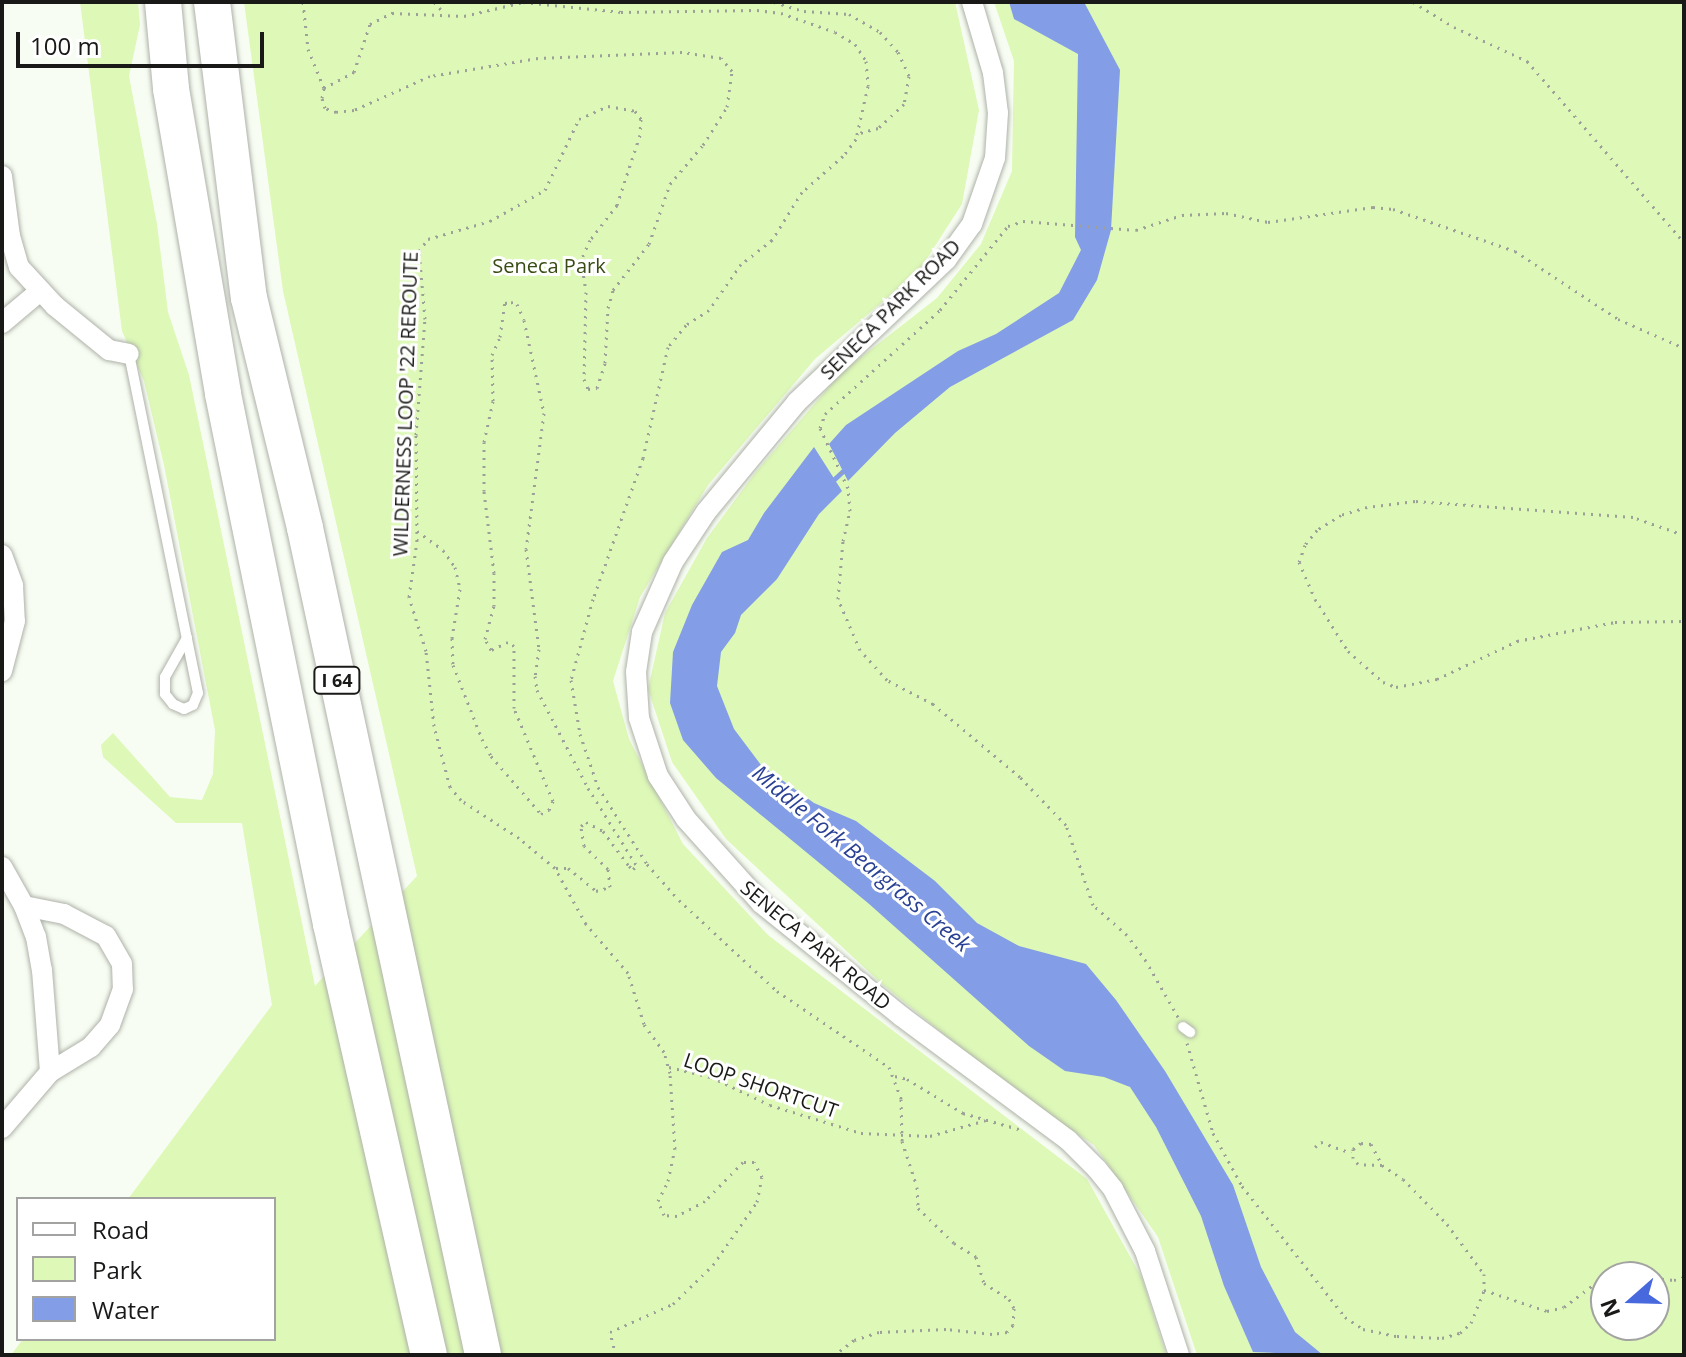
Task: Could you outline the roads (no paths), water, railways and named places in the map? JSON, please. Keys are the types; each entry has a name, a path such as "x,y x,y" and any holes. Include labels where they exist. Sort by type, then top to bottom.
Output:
{"highway":[{"name":"I 64","path":"163,2 171,89 223,394 331,924 429,1355"},
{"name":"I 64","path":"212,2 249,298 305,528 483,1355"}],"street":[{"name":"SENECA PARK ROAD","path":"972,2 983,33 997,99 998,135 984,197 972,224 946,260 797,402 706,512 673,562 650,608 638,652 636,698 644,740 658,776 686,819 728,869 795,932 1068,1140 1097,1169 1113,1189 1145,1251 1179,1355"},
{"path":"2,176 19,267 40,291 109,350 129,354"},
{"path":"2,323 40,291"},
{"path":"2,555 13,586 15,621 2,671"},
{"path":"2,867 24,906 36,937 42,970 50,1072"},
{"path":"2,1128 50,1072 91,1047 110,1025 123,989 122,964 106,936 64,914 24,906"}],"lane":[{"path":"129,354 187,638 198,693 193,705 184,709 173,704 165,694 165,677 187,638"}],"water":[{"path":"1009,2 1084,2 1120,70 1111,230 1097,280 1073,320 950,387 895,433 848,481 829,444 846,425 958,351 996,334 1059,293 1081,250 1075,237 1078,54 1014,19"},
{"path":"814,447 842,491 819,514 777,579 741,615 735,633 721,652 717,686 734,729 761,765 814,803 856,821 935,881 977,923 1019,946 1086,964 1116,1000 1165,1071 1233,1185 1261,1267 1295,1332 1323,1355 1253,1352 1224,1286 1201,1216 1156,1127 1130,1087 1104,1077 1065,1071 1029,1046 868,903 716,778 683,740 670,703 673,652 692,605 722,552 748,540 764,513"}],"waterway":[{"name":"Middle Fork Beargrass Creek","path":"830,483 846,468"}],"park label":[{"name":"Seneca Park","path":"549,265"}]}
